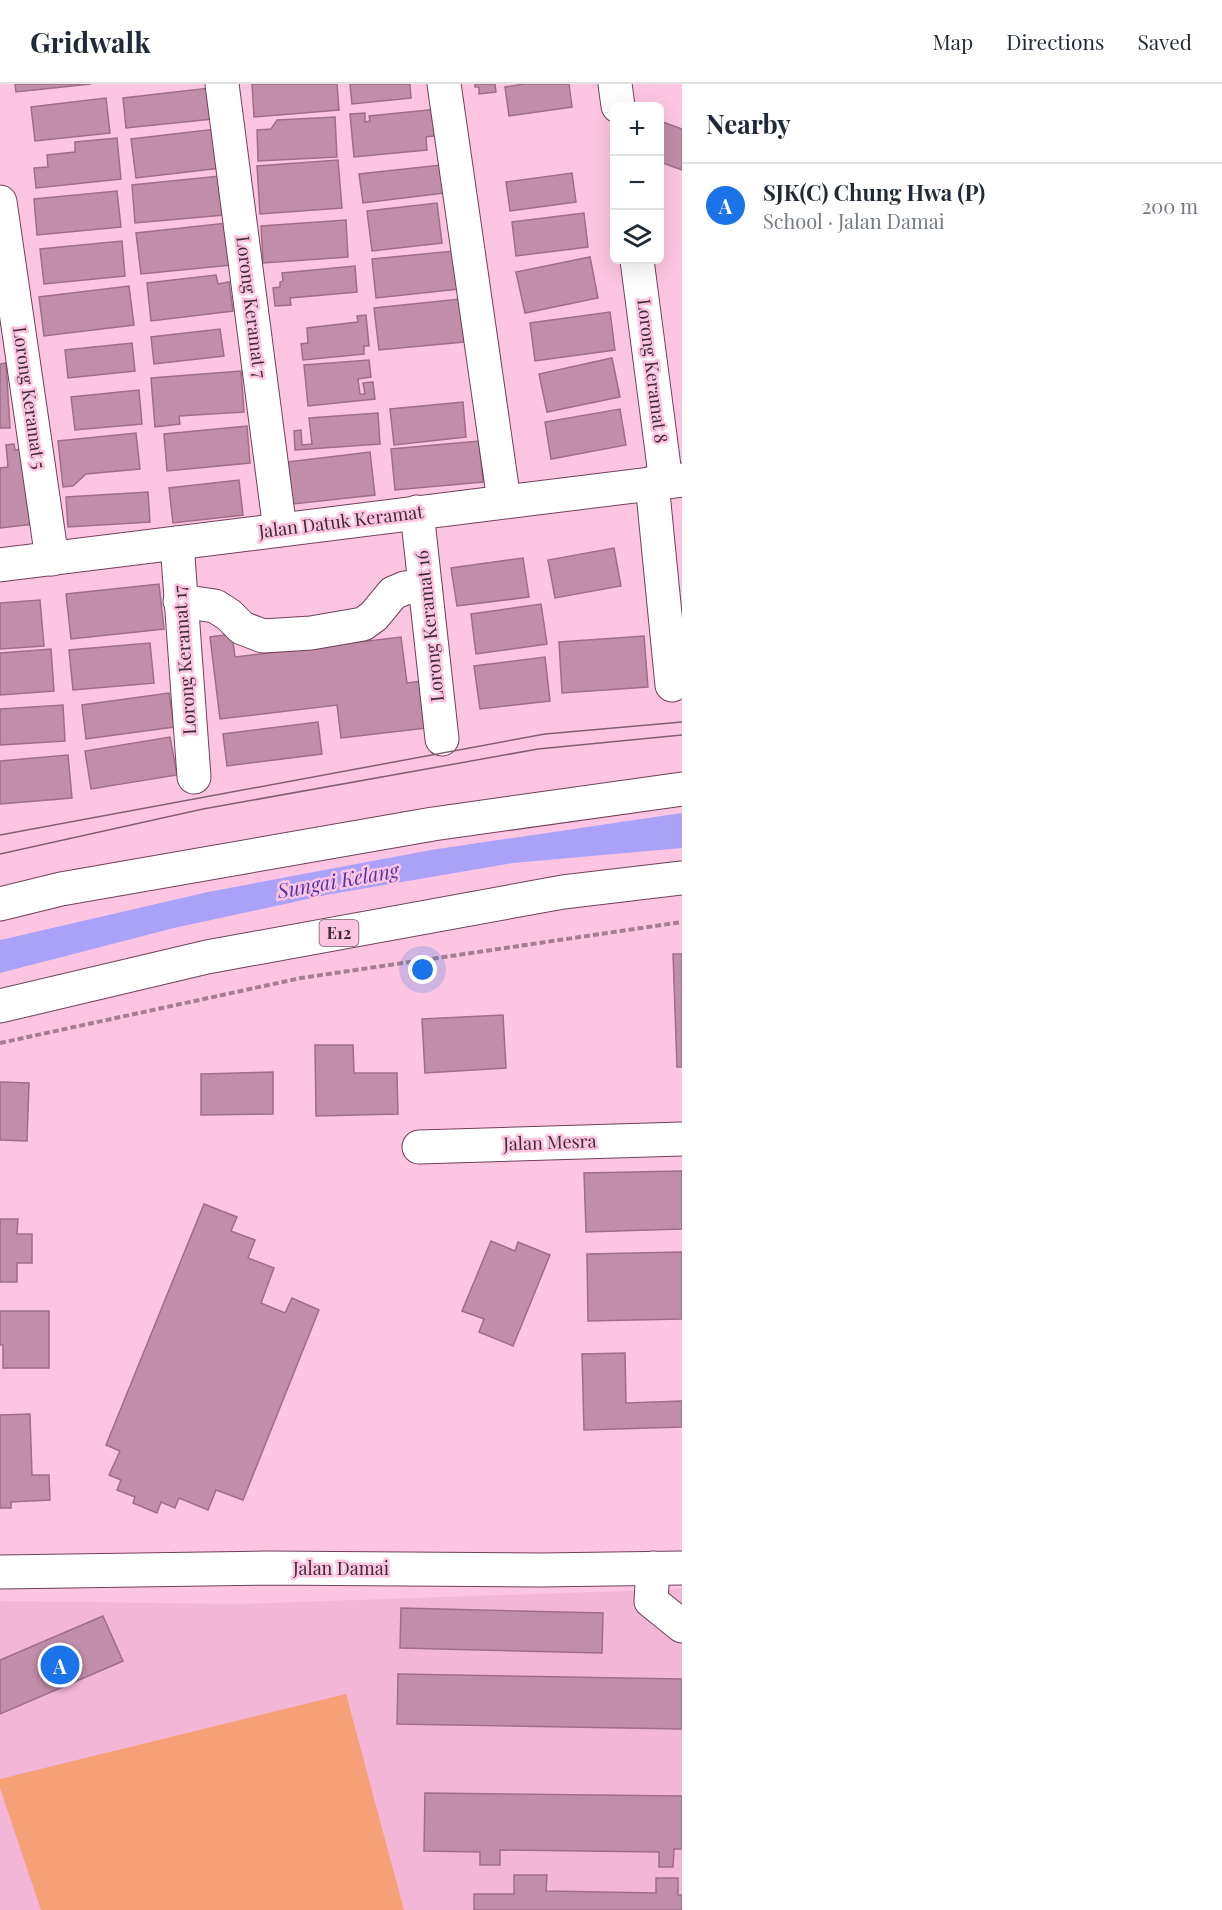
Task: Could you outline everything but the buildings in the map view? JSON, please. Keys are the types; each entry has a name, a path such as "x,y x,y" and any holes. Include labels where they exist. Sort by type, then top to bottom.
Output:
{"main road":[{"name":"Lorong Keramat 7","path":"222,84 280,530"},
{"path":"444,84 504,501"},
{"path":"615,84 617,102"},
{"name":"Lorong Keramat 5","path":"0,202 9,323 52,559"},
{"name":"Lorong Keramat 8","path":"638,264 667,481 672,685"},
{"name":"Jalan Datuk Keramat","path":"0,564 667,481"},
{"name":"Lorong Keramat 16","path":"417,512 442,739"},
{"name":"Lorong Keramat 17","path":"177,543 194,777"},
{"path":"180,601 215,606 229,615 242,628 263,636 311,633 363,624 374,616 393,593 405,588 425,586"},
{"path":"0,904 61,889 410,828 682,789"},
{"name":"E12","path":"0,1006 207,957 563,892 682,878"},
{"name":"Jalan Mesra","path":"419,1148 682,1139"},
{"name":"Jalan Damai","path":"0,1572 266,1568 540,1570 668,1568"},
{"path":"668,1568 651,1601 682,1626"}],"path":[{"path":"0,1043 301,978 682,922"}],"shaded area":[{"path":"682,1589 682,1910 0,1910 0,1601 239,1604"},
{"path":"346,1694 404,1910 41,1910 0,1788 0,1779"}],"water":[{"name":"Sungai Kelang","path":"682,813 682,848 513,863 326,895 174,928 0,973 0,940 208,892 431,850"}],"tram line":[{"path":"0,835 545,734 682,722"},
{"path":"0,854 203,809 538,749 682,735"}],"place":[{"name":"SJK(C) Chung Hwa (P)","path":"60,1665"}]}
